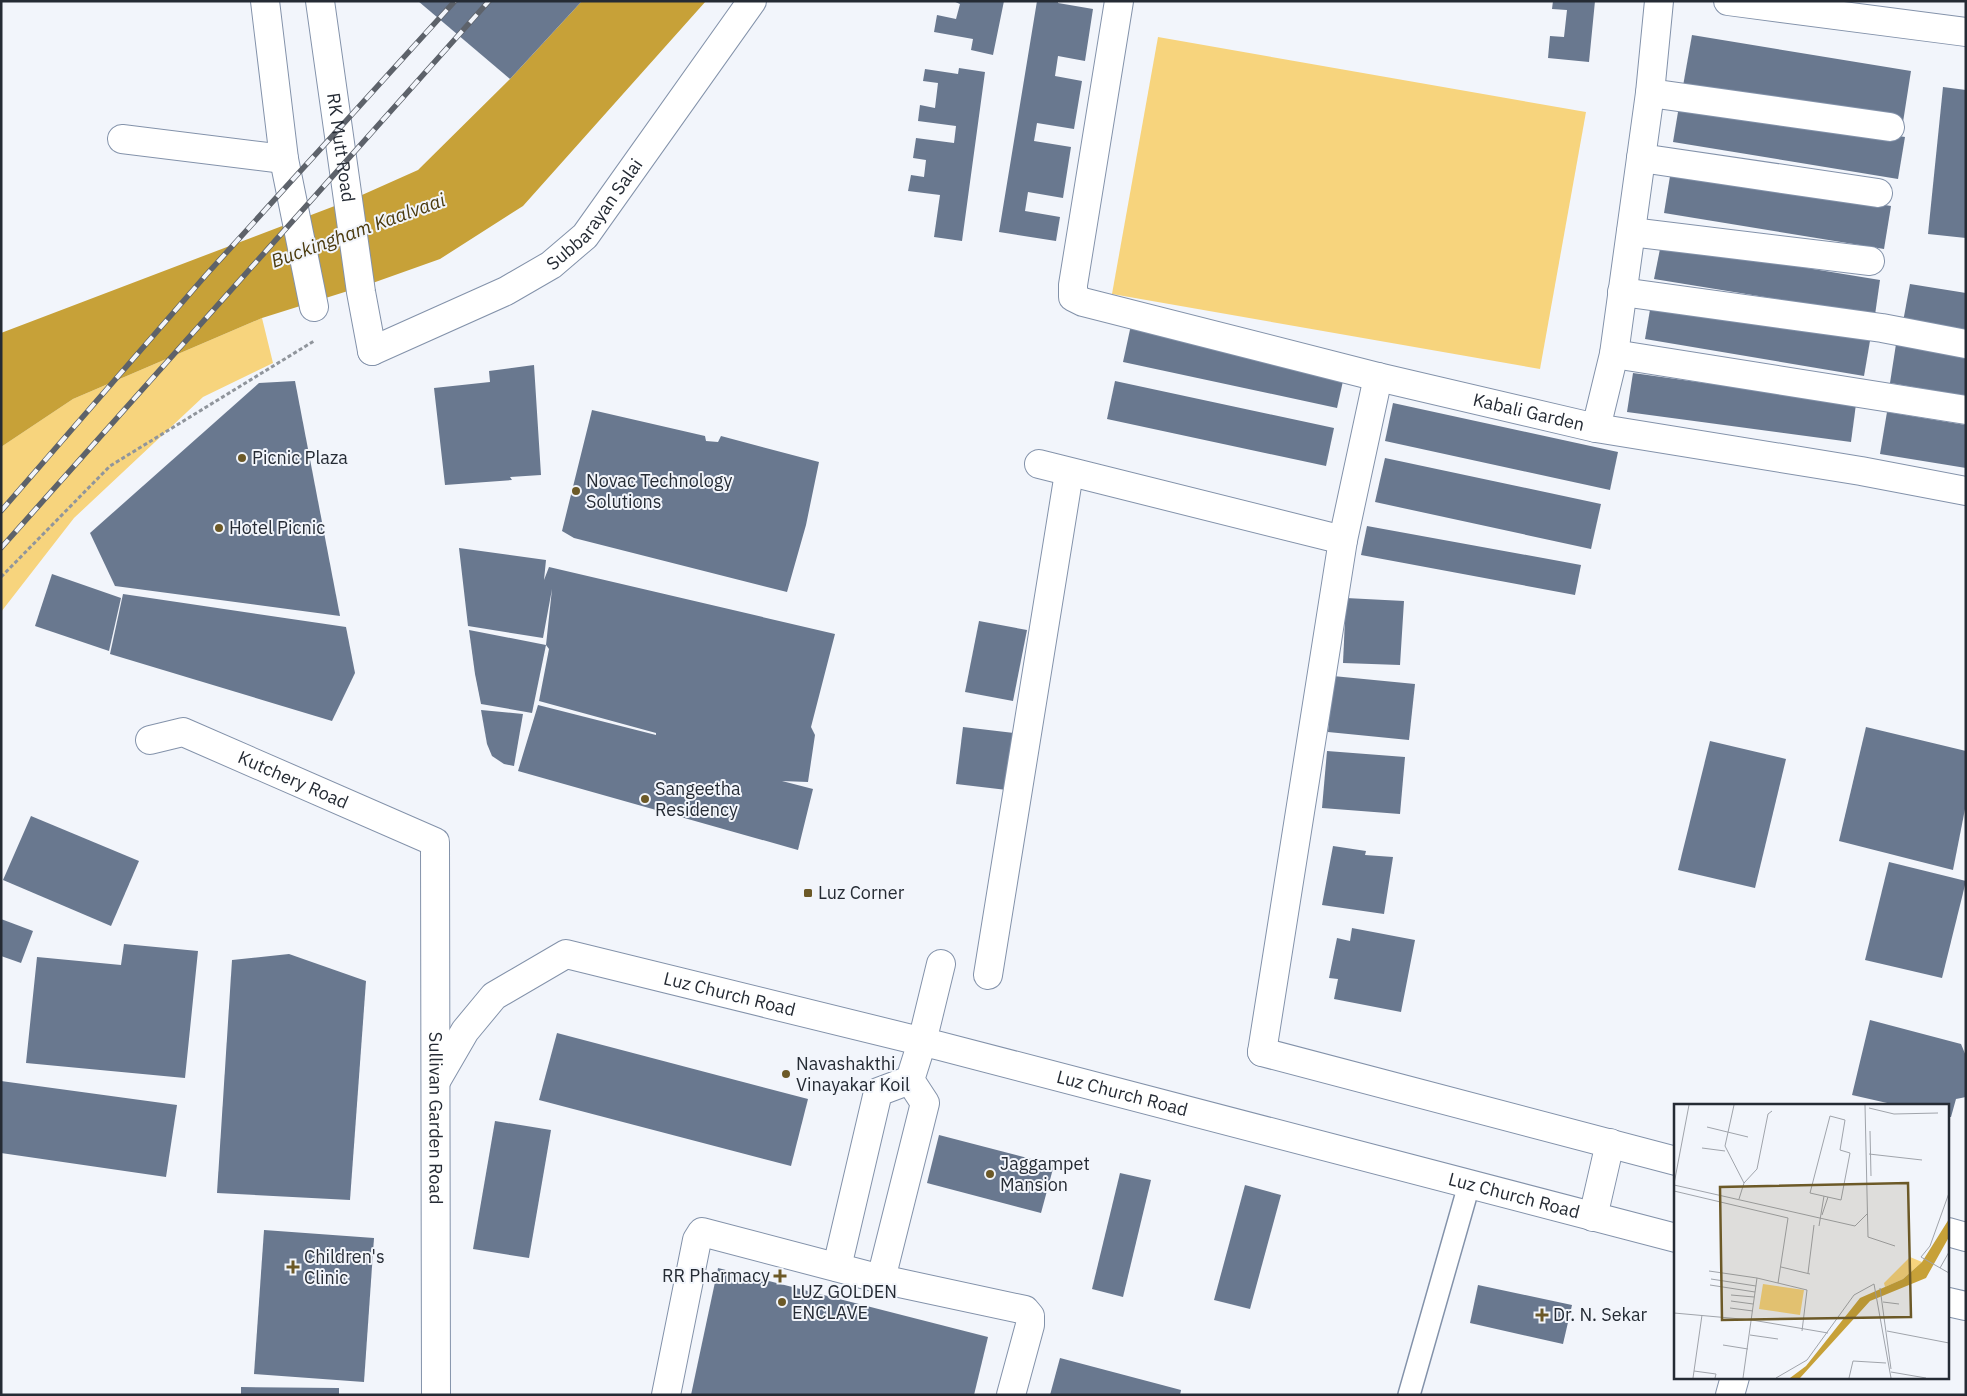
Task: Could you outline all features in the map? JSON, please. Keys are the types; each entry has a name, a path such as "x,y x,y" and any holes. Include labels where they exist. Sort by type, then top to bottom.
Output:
{"street":[{"path":"265,1 286,166 314,307"},
{"name":"RK Mutt Road","path":"320,1 361,292 372,351"},
{"name":"Subbarayan Salai","path":"372,351 506,291 551,265 585,236 752,1"},
{"name":"Kabali Garden","path":"1119,1 1073,285 1073,297 1083,302 1378,377 1596,428 1614,354 1650,93 1658,1"},
{"path":"1728,1 1966,32"},
{"path":"1650,93 1890,127"},
{"path":"122,138 286,166"},
{"path":"1641,158 1878,193"},
{"path":"1631,232 1870,261"},
{"path":"1622,292 1882,328 1966,344"},
{"path":"1614,354 1966,410"},
{"path":"1378,377 1344,540 1262,1052 1674,1159"},
{"path":"1596,428 1861,470 1966,491"},
{"path":"1039,464 1344,540"},
{"path":"988,975 1069,473"},
{"name":"Kutchery Road","path":"150,740 183,732 435,842"},
{"name":"Sullivan Garden Road","path":"435,842 436,1395"},
{"name":"Luz Church Road","path":"436,1081 464,1031 494,996 566,954 922,1042 1674,1237"},
{"path":"910,1080 922,1042 940,964"},
{"path":"837,1267 878,1092 910,1080"},
{"path":"881,1279 925,1103 910,1080"},
{"path":"1593,1217 1610,1143"},
{"path":"666,1395 697,1240 702,1232 881,1279 1025,1310 1030,1316 1030,1325 1011,1395"},
{"path":"1950,1233 1966,1237"},
{"path":"1950,1302 1966,1306"},
{"path":"1730,1395 1735,1378"}],"lane":[{"path":"1409,1395 1470,1185"}],"path":[{"path":"1,577 110,466 320,337"}],"shaded area":[{"path":"1158,37 1586,112 1540,369 1112,294"},
{"path":"262,318 273,363 203,397 74,518 1,612 1,447 73,399"}],"water":[{"name":"Buckingham Kaalvaai","path":"582,1 706,1 523,206 440,259 367,285 262,318 73,399 1,447 1,333 353,199 418,170 510,79"}],"building":[{"path":"418,1 582,1 510,79"},
{"path":"953,1 1004,1 993,55 971,50 973,39 934,32 937,15 956,19 960,4"},
{"path":"1037,1 1058,1 1058,3 1093,9 1085,61 1058,56 1055,76 1082,81 1074,129 1037,123 1034,141 1071,147 1063,198 1028,192 1025,211 1060,217 1056,241 999,232"},
{"path":"1553,1 1595,1 1589,62 1548,58 1550,36 1564,37 1567,10 1552,9"},
{"path":"1692,35 1911,71 1903,122 1683,86"},
{"path":"959,68 985,72 962,241 934,237 940,195 908,191 911,175 924,177 926,160 913,158 916,138 954,143 956,126 918,121 920,105 935,108 938,83 923,81 925,69 958,74"},
{"path":"1943,87 1966,90 1966,238 1928,234"},
{"path":"1680,100 1905,137 1898,179 1673,142"},
{"path":"1671,170 1891,206 1884,249 1664,213"},
{"path":"1661,244 1880,280 1875,315 1654,279"},
{"path":"1910,284 1966,293 1966,338 1902,327"},
{"path":"1652,298 1871,335 1864,376 1645,339"},
{"path":"1131,325 1345,372 1337,408 1123,362"},
{"path":"1896,344 1966,355 1966,396 1890,383"},
{"path":"534,365 541,475 510,477 512,480 445,485 434,388 490,382 489,371"},
{"path":"1633,373 1856,404 1851,442 1627,412"},
{"name":"Picnic Plaza","path":"295,381 340,616 115,586 90,533 259,383"},
{"path":"1115,381 1334,428 1326,466 1107,419"},
{"path":"1393,403 1618,452 1610,490 1385,441"},
{"path":"592,410 705,436 706,441 718,442 721,436 819,462 806,525 787,592 574,538 562,531"},
{"path":"1887,412 1966,425 1966,468 1880,454"},
{"path":"1385,458 1601,504 1591,549 1375,502"},
{"path":"1367,526 1581,565 1575,595 1361,555"},
{"path":"459,548 546,560 544,580 549,567 835,634 811,727 815,735 808,782 782,781 813,789 798,850 518,771 538,705 656,735 656,733 539,701 549,649 546,645 552,589 543,638 468,626"},
{"path":"52,574 121,598 109,651 35,626"},
{"path":"123,594 346,627 355,673 332,721 110,654"},
{"path":"1346,598 1404,601 1400,665 1343,663"},
{"path":"979,621 1027,630 1013,701 965,692"},
{"path":"469,630 546,645 532,713 481,704"},
{"path":"1333,676 1415,684 1409,740 1328,732"},
{"path":"481,710 523,714 514,766 504,764 492,756 487,744"},
{"path":"963,727 1014,733 1007,790 956,784"},
{"path":"1866,727 1966,751 1966,804 1953,870 1839,841"},
{"path":"1710,741 1786,759 1755,888 1678,870"},
{"path":"1327,751 1405,757 1400,814 1322,808"},
{"path":"31,816 139,861 111,926 3,880"},
{"path":"1333,846 1366,851 1365,855 1393,857 1384,914 1322,905"},
{"path":"1889,862 1966,881 1942,978 1865,960"},
{"path":"1,919 33,931 21,963 1,956"},
{"path":"1352,928 1415,940 1401,1012 1334,999 1338,979 1329,978 1337,938 1350,941"},
{"path":"124,944 198,951 185,1078 26,1063 37,957 121,965"},
{"path":"289,954 366,981 350,1200 217,1193 232,960"},
{"path":"1870,1020 1961,1044 1966,1056 1966,1097 1956,1099 1951,1117 1950,1104 1892,1104 1852,1095"},
{"path":"557,1033 808,1099 791,1166 539,1100"},
{"path":"1,1081 177,1105 166,1177 1,1153"},
{"path":"495,1121 551,1130 529,1258 473,1249"},
{"name":"Jaggampet Mansion","path":"939,1135 1054,1165 1041,1213 927,1183"},
{"path":"1120,1173 1151,1180 1123,1297 1092,1289"},
{"path":"1245,1185 1281,1195 1250,1309 1214,1300"},
{"path":"264,1230 374,1238 364,1382 254,1374"},
{"name":"LUZ GOLDEN ENCLAVE","path":"718,1268 988,1337 974,1395 691,1395"},
{"path":"1478,1285 1572,1305 1563,1344 1470,1323"},
{"path":"1060,1358 1181,1390 1180,1395 1050,1395"},
{"path":"241,1387 339,1388 339,1395 241,1395"}],"railway":[{"path":"1,511 206,275 455,1"},
{"path":"1,548 489,1"}],"place":[{"name":"Picnic Plaza","path":"242,458"},
{"name":"Novac Technology Solutions","path":"576,491"},
{"name":"Hotel Picnic","path":"219,528"},
{"name":"Sangeetha Residency","path":"645,799"},
{"name":"Luz Corner","path":"808,893"},
{"name":"Navashakthi Vinayakar Koil","path":"786,1074"},
{"name":"Jaggampet Mansion","path":"990,1174"},
{"name":"Children's Clinic","path":"293,1267"},
{"name":"RR Pharmacy","path":"780,1276"},
{"name":"LUZ GOLDEN ENCLAVE","path":"782,1302"},
{"name":"Dr. N. Sekar","path":"1542,1315"}]}
